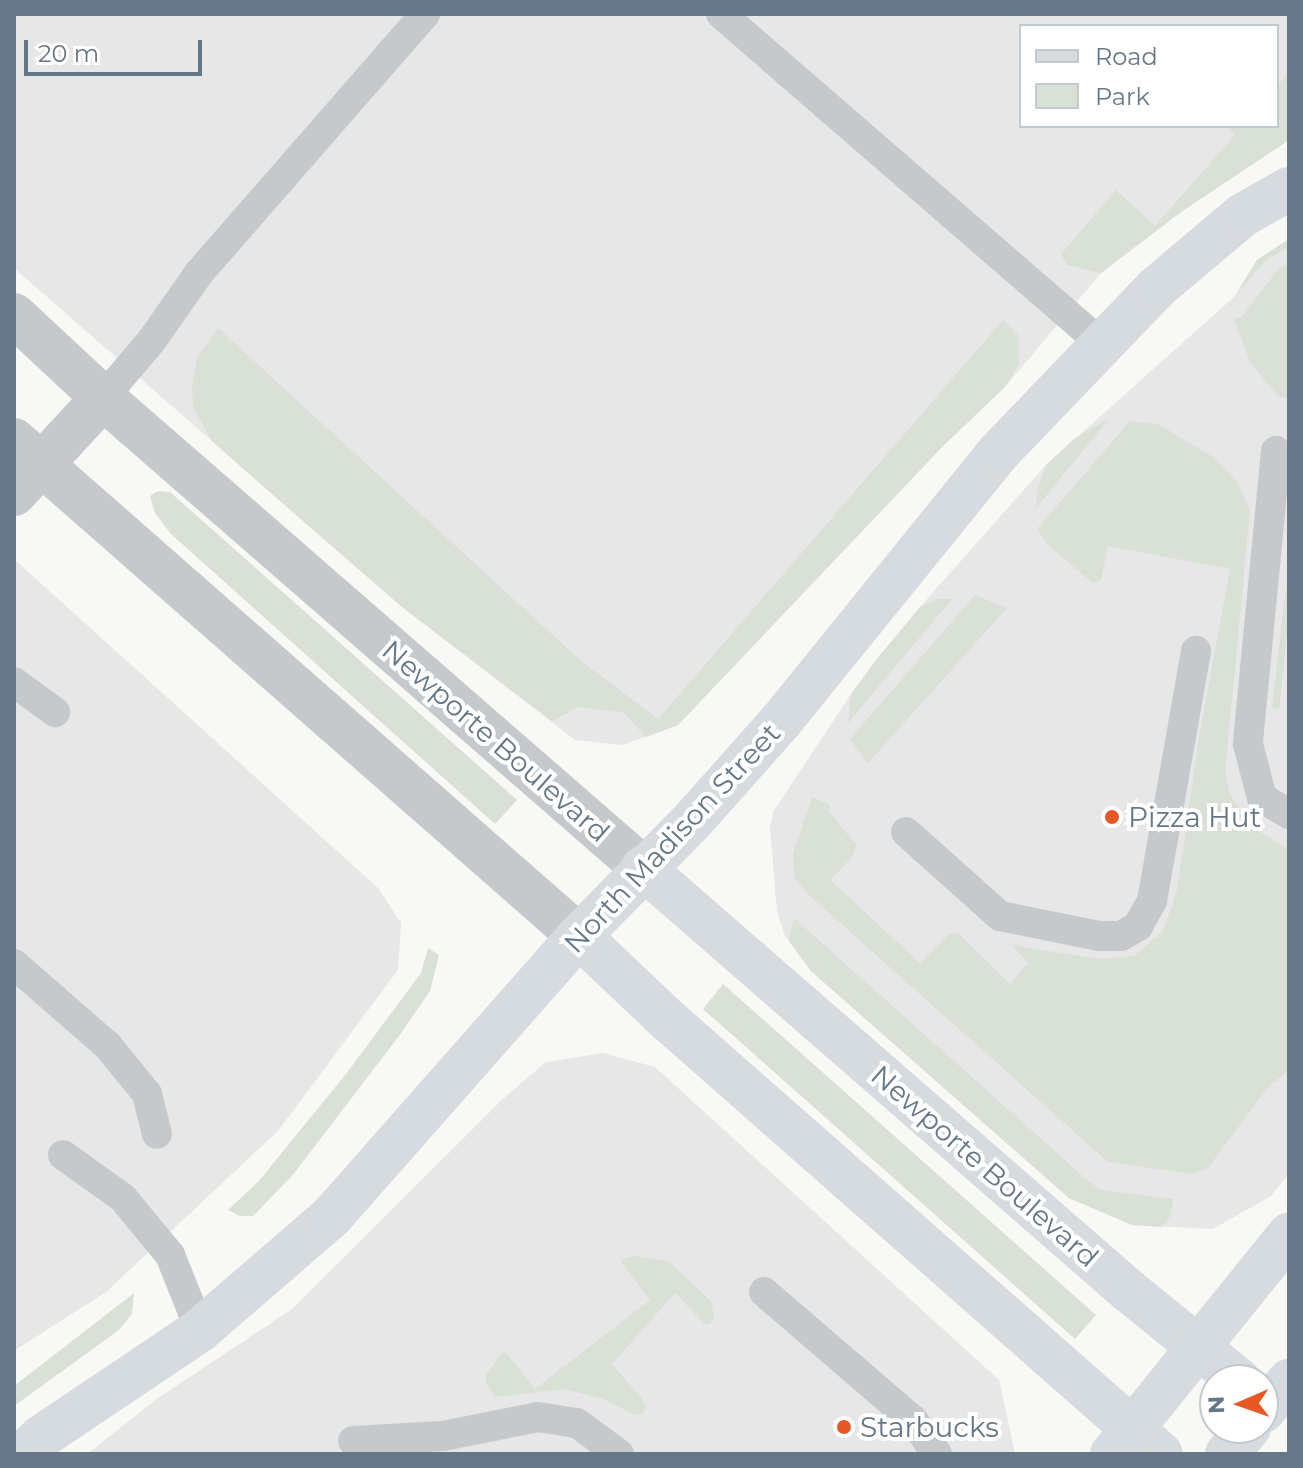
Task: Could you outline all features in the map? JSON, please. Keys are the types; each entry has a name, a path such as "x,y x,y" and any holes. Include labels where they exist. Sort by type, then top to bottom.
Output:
{"street":[{"name":"North Madison Street","path":"23,1454 41,1437 200,1330 331,1217 579,936 692,821 781,721 997,454 1155,289 1243,215 1289,189"},
{"name":"Newporte Boulevard","path":"14,315 103,398 1129,1291 1220,1364"},
{"path":"103,398 23,466 579,936 1135,1446 1201,1347 1289,1235"}],"lane":[{"path":"103,398 152,340 199,273 425,14"},
{"path":"721,14 1103,345"},
{"path":"1276,451 1248,744 1262,798 1289,814"},
{"path":"906,832 1000,916 1099,936 1121,936 1138,926 1152,901 1196,651"},
{"path":"14,682 55,712"},
{"path":"14,964 108,1046 147,1094 157,1134"},
{"path":"63,1155 123,1198 170,1255 200,1330"},
{"path":"764,1292 913,1420 937,1454"},
{"path":"353,1441 443,1436 538,1417 577,1423 619,1454"}],"shaded area":[{"path":"14,14 1289,14 1289,140 1181,212 1101,273 1005,387 943,446 678,725 622,745 575,740 402,607 14,268"},
{"path":"1289,239 1289,1174 1271,1196 1213,1229 1132,1225 1069,1198 811,971 785,936 777,912 770,827 773,812 851,694 920,607 1046,465 1235,296 1257,260"},
{"path":"14,559 378,888 401,923 398,970 278,1131 106,1292 14,1351"},
{"path":"603,1053 655,1067 999,1380 1015,1454 87,1454 158,1398 292,1309 504,1098 546,1062"}],"green space":[{"path":"1289,73 1289,140 1181,212 1101,273 1067,265 1061,254 1116,190 1155,226 1235,135 1228,128 1279,128 1279,84"},
{"path":"1289,239 1289,247 1266,260 1235,296 1257,260"},
{"path":"1289,264 1289,398 1278,396 1250,362 1234,319 1242,317 1279,268"},
{"path":"1003,320 1019,336 1019,364 1005,387 943,446 678,725 646,737 623,712 579,707 552,721 402,607 273,495 212,441 193,407 192,387 197,357 218,328 580,660 658,719"},
{"path":"1109,419 1036,508 1037,490 1046,465 1075,438"},
{"path":"1130,421 1158,424 1213,457 1238,483 1250,510 1225,773 1230,795 1254,828 1289,850 1289,1070 1269,1086 1208,1168 1192,1174 1108,1162 810,896 794,878 793,854 812,797 830,805 829,812 856,844 853,856 830,880 920,963 949,934 958,933 1010,984 1028,963 1012,945 1099,959 1134,956 1163,931 1177,891 1199,737 1230,569 1108,546 1101,580 1093,583 1048,545 1037,529"},
{"path":"158,491 170,492 517,800 495,824 171,534 155,513 150,496"},
{"path":"1289,562 1289,616 1279,709 1272,708"},
{"path":"975,595 1007,608 868,763 850,739"},
{"path":"938,599 952,599 848,723 851,694 920,607"},
{"path":"794,918 1086,1179 1101,1190 1173,1199 1171,1215 1162,1227 1132,1225 1069,1198 811,971 789,941"},
{"path":"428,948 439,955 430,991 399,1036 292,1176 253,1216 240,1216 228,1210 258,1182 346,1074 421,973"},
{"path":"723,984 1096,1315 1075,1339 703,1009"},
{"path":"634,1256 668,1261 711,1301 714,1316 710,1324 705,1324 675,1293 612,1364 642,1399 646,1407 642,1414 635,1415 603,1399 565,1389 495,1397 486,1383 486,1375 502,1353 508,1355 535,1389 650,1300 622,1263 622,1259"},
{"path":"134,1293 132,1314 119,1330 14,1406 14,1386"}],"place":[{"name":"Pizza Hut","path":"1112,817"},
{"name":"Starbucks","path":"844,1427"}]}
